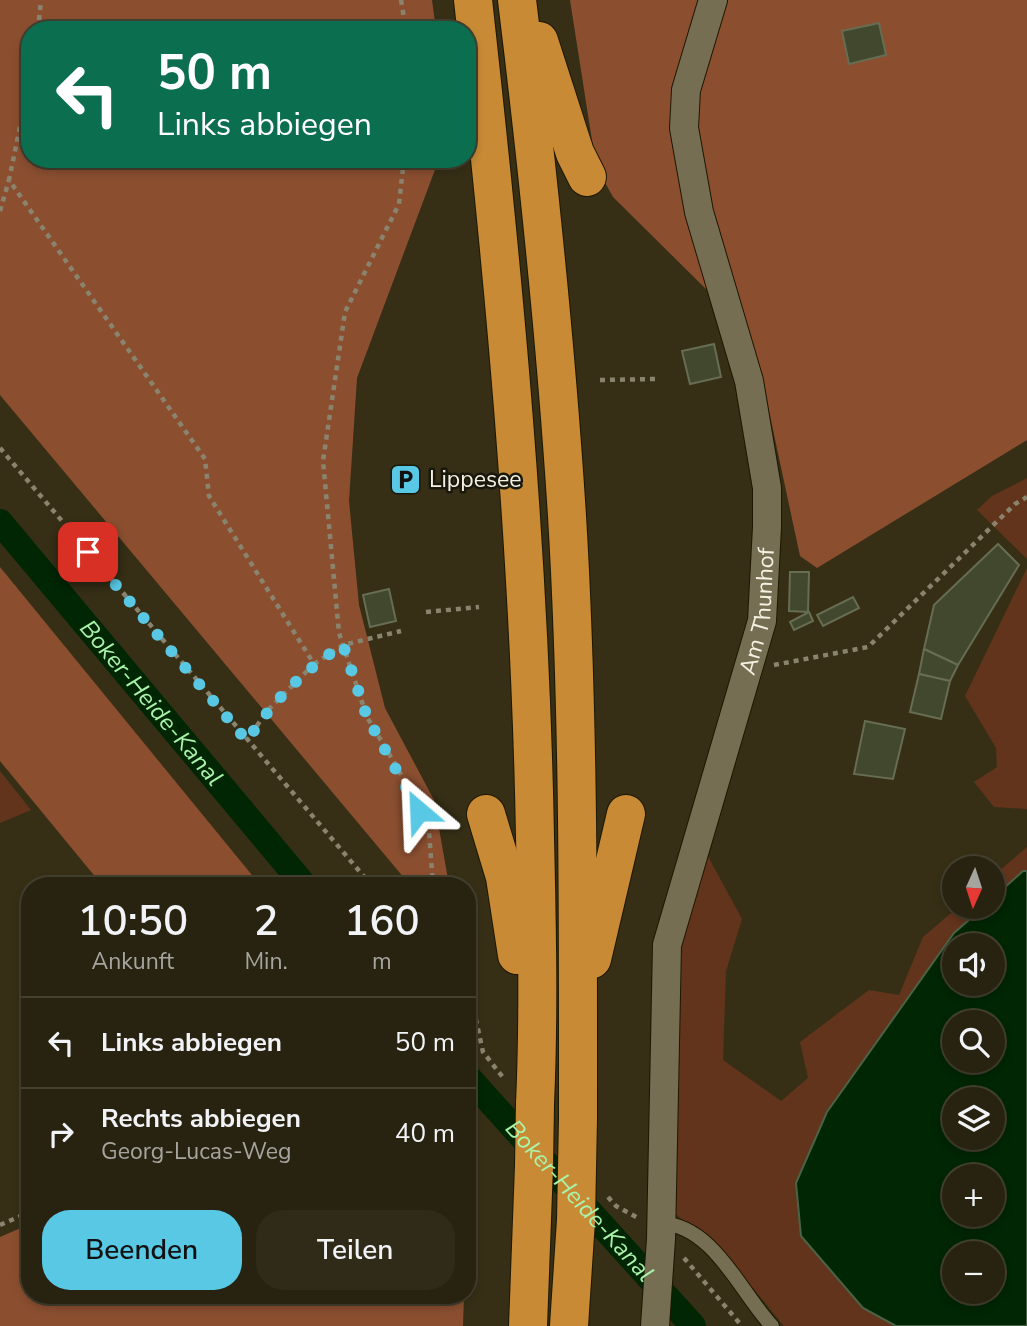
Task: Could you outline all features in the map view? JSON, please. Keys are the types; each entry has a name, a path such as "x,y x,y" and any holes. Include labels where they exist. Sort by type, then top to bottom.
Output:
{"highway":[{"path":"468,21 471,0"},
{"path":"471,0 473,21"},
{"path":"517,0 539,181 566,516 577,775 578,1118 576,1220 569,1326"},
{"path":"525,0 575,153 587,177"},
{"path":"476,44 512,363 534,768 535,1090 528,1326"},
{"path":"486,814 505,877 535,1090"},
{"path":"578,1019 626,814"}],"street":[{"name":"Am Thunhof","path":"655,1325 660,1241 667,944 762,621 767,488 749,381 699,212 684,128 690,73 713,0"}],"lane":[{"path":"660,1241 678,1224 719,1257 772,1326"}],"path":[{"path":"39,21 41,0"},
{"path":"401,0 404,21"},
{"path":"0,211 21,122"},
{"path":"403,168 398,204 345,312 323,461 343,645 367,717 398,769 429,831 432,877"},
{"path":"9,180 205,459 209,496 314,664"},
{"path":"600,380 657,379"},
{"path":"0,448 364,877"},
{"path":"749,669 868,647 1015,504 1027,497"},
{"path":"426,612 479,607"},
{"path":"247,741 266,712 314,664 343,645 401,631"},
{"path":"476,1020 483,1052"},
{"path":"0,1225 21,1216"},
{"path":"660,1241 695,1268 743,1326"}],"shaded area":[{"path":"0,0 432,0 435,21 21,21 21,168 436,168 357,378 349,501 359,605 385,708 434,800 448,877 403,877 0,395"},
{"path":"570,0 1027,0 1027,440 817,568 800,556 766,397 711,294 613,197 596,166"},
{"path":"1027,478 1027,559 977,510 992,496"},
{"path":"0,567 253,877 95,877 0,761"},
{"path":"1027,568 1027,809 994,807 974,782 997,767 996,748 965,696"},
{"path":"0,771 31,810 0,823"},
{"path":"1027,847 1027,871 1005,889 1005,866"},
{"path":"704,849 742,919 726,971 723,1060 781,1101 808,1078 800,1042 869,990 899,995 923,937 944,919 970,919 954,933 942,933 942,982 863,1308 896,1326 784,1326 727,1256 672,1211 678,948"},
{"path":"1023,871 1027,871 1027,1326 896,1326 863,1308 801,1236 796,1183 827,1112 942,950 942,996 1005,996 1005,933 954,933 970,919 1005,919 1005,887"},
{"path":"21,1228 21,1304 464,1304 463,1326 0,1326 0,1237"}],"building":[{"path":"879,23 886,55 849,64 842,31"},
{"path":"714,344 721,377 690,384 682,351"},
{"path":"998,544 1019,565 958,665 924,649 934,605"},
{"path":"790,572 809,572 808,612 789,611"},
{"path":"389,589 396,621 370,627 363,595"},
{"path":"853,597 859,608 823,626 817,615"},
{"path":"809,612 813,621 794,630 790,622"},
{"path":"924,649 958,665 950,681 919,674"},
{"path":"919,674 950,681 941,719 910,712"},
{"path":"865,721 905,729 893,779 854,774"}],"waterway":[{"name":"Boker-Heide-Kanal","path":"0,522 297,877"},
{"name":"Boker-Heide-Kanal","path":"476,1086 693,1326"}],"place":[{"name":"Lippesee","path":"406,479"}],"route":[{"path":"88,552 247,741 266,712 314,664 343,645 367,717 419,811"}]}
